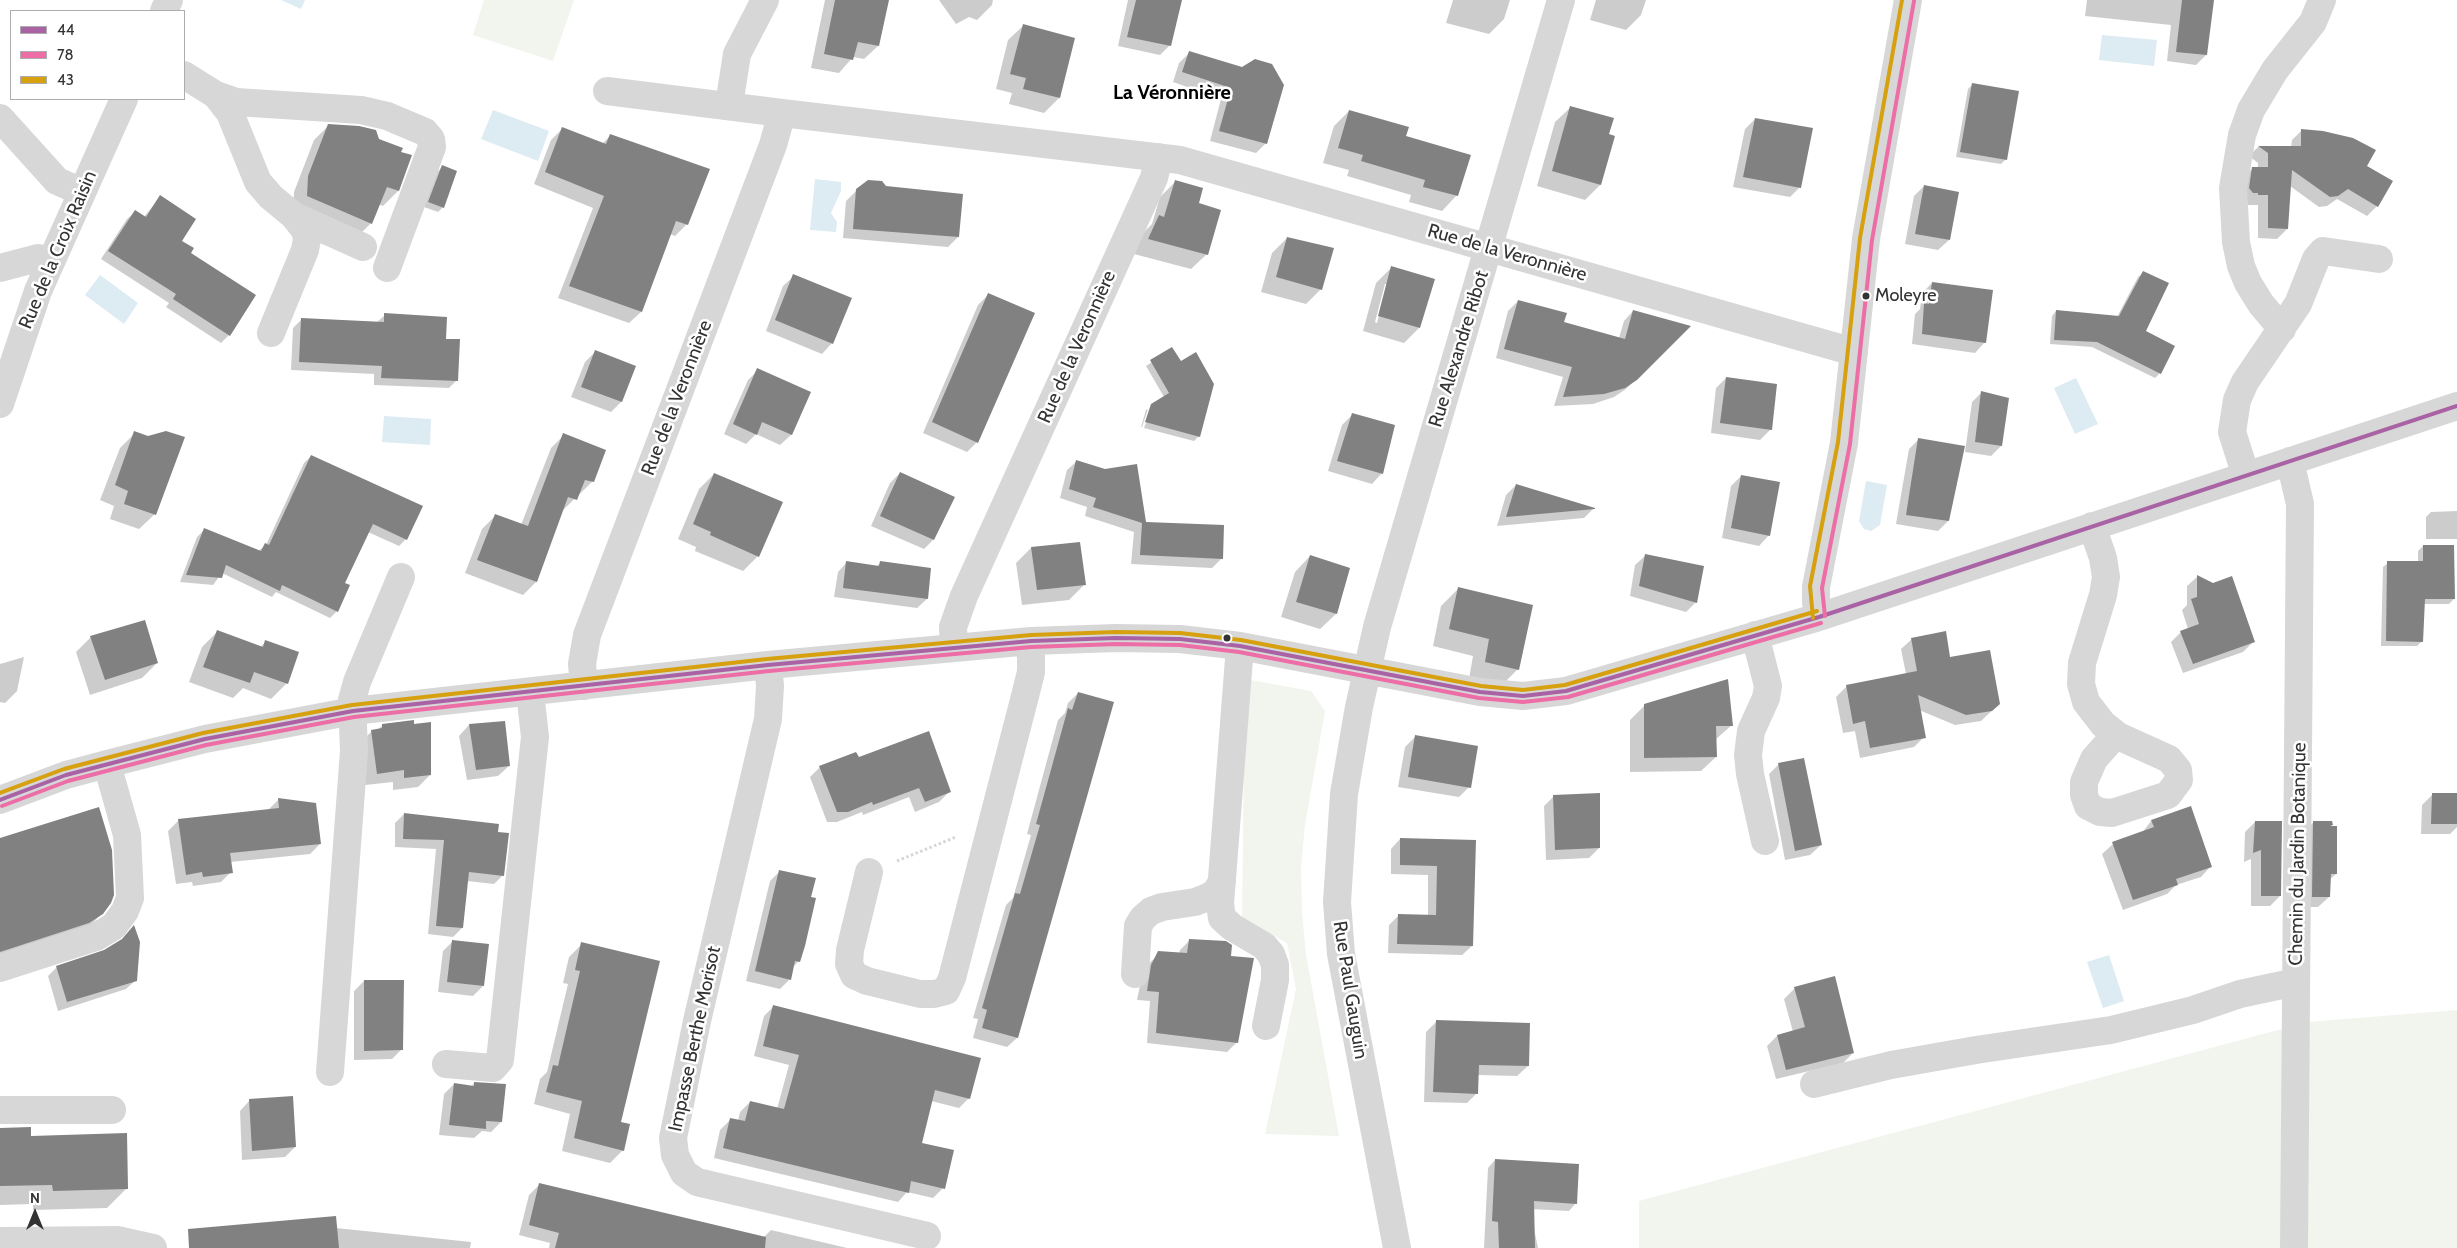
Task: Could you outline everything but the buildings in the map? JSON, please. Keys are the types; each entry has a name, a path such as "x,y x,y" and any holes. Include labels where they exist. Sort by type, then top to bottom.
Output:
{"street":[{"path":"729,105 736,54 765,0"},
{"name":"Rue Alexandre Ribot","path":"1366,671 1396,560 1562,0"},
{"path":"1819,617 1816,587 1844,443 1866,239 1908,0"},
{"path":"2282,329 2261,304 2241,266 2235,234 2233,188 2242,136 2251,110 2275,70 2313,22 2322,0"},
{"path":"185,76 216,96 236,102 361,110 387,116 425,132 432,139 432,147 387,268"},
{"name":"Rue de la Veronnière","path":"607,91 1180,160 1854,352"},
{"path":"216,96 230,113 258,182 271,197 294,216 305,230 307,239 305,250 271,333"},
{"name":"Rue de la Croix Raisin","path":"0,404 28,319 51,262 124,100"},
{"name":"Rue de la Veronnière","path":"584,686 582,664 587,636 773,145 782,113"},
{"path":"0,118 57,181 82,192"},
{"name":"Rue de la Veronnière","path":"954,647 953,627 960,605 1154,178 1159,157"},
{"path":"294,216 363,247"},
{"path":"2246,476 2232,432 2235,408 2245,382 2298,304 2316,259 2323,251 2379,259"},
{"path":"0,268 38,258 51,262"},
{"path":"0,800 66,776 205,739 353,711 768,665 1031,641 1180,639 1240,646 1480,692 1523,696 1566,691 1819,617 2457,406"},
{"name":"Chemin du Jardin Botanique","path":"2290,461 2300,504 2294,1248"},
{"path":"2092,526 2103,558 2106,577 2103,596 2082,663 2081,684 2086,702 2103,724 2113,732"},
{"path":"330,1072 354,751 352,700 357,682 401,576"},
{"path":"1755,636 1768,686 1766,698 1751,731 1748,755 1750,774 1765,841"},
{"path":"869,872 850,950 849,964 854,976 920,994 934,994 946,991 952,978 1030,672 1031,641"},
{"path":"1240,646 1236,677 1222,882 1222,918 1232,927 1264,946 1271,954 1275,965 1275,980 1266,1026"},
{"name":"Impasse Berthe Morisot","path":"768,665 770,705 763,746 697,1021 673,1138 675,1156 684,1173 697,1182 927,1236"},
{"name":"Rue Paul Gauguin","path":"1366,671 1344,794 1337,902 1341,954 1397,1248"},
{"path":"446,1064 494,1068 500,1060 535,737 530,692"},
{"path":"0,968 96,936 114,926 125,911 130,898 127,836 108,764"},
{"path":"1135,974 1138,926 1144,918 1151,911 1162,907 1195,902 1208,897 1215,893 1222,882"},
{"path":"1814,1084 1891,1065 2111,1030 2193,1010 2240,994 2296,982"},
{"path":"0,1110 112,1110"},
{"path":"0,1241 117,1240 153,1248"}],"path":[{"path":"869,872 992,822"}],"shaded area":[{"path":"281,0 305,0 301,9"},
{"path":"484,0 574,0 553,61 473,35"},
{"path":"2102,35 2157,40 2154,66 2099,60"},
{"path":"493,110 549,131 538,161 481,139"},
{"path":"815,179 841,182 841,191 831,213 837,222 836,232 810,230"},
{"path":"100,275 138,303 124,324 85,295"},
{"path":"2076,378 2098,424 2075,434 2054,388"},
{"path":"384,416 431,419 430,445 382,442"},
{"path":"1866,481 1887,485 1880,525 1871,531 1864,529 1859,521"},
{"path":"1245,679 1311,691 1325,711 1305,825 1301,867 1302,912 1306,955 1339,1136 1265,1134 1296,989 1287,943 1242,919"},
{"path":"2109,955 2124,1001 2103,1008 2087,962"},
{"path":"2457,1010 2457,1248 1639,1248 1639,1201 2308,1022"}],"transit line":[{"name":"43","path":"1813,618 1810,586 1838,442 1860,238 1902,0"},
{"name":"78","path":"1825,616 1822,588 1850,444 1872,240 1914,1"},
{"name":"44","path":"0,800 66,775 205,739 353,711 768,665 1031,641 1116,638 1180,639 1240,646 1480,692 1523,696 1566,691 1819,617 2457,406"},
{"name":"43","path":"0,793 64,769 203,733 352,705 767,659 1031,635 1116,632 1180,633 1241,640 1481,686 1523,690 1565,685 1817,611"},
{"name":"78","path":"2,806 68,781 206,745 354,717 769,671 1031,647 1116,644 1180,645 1239,652 1479,698 1523,702 1568,697 1821,623"}],"place":[{"name":"Moleyre","path":"1866,296"}],"district":[{"name":"La Véronnière","path":"1172,93"}]}
